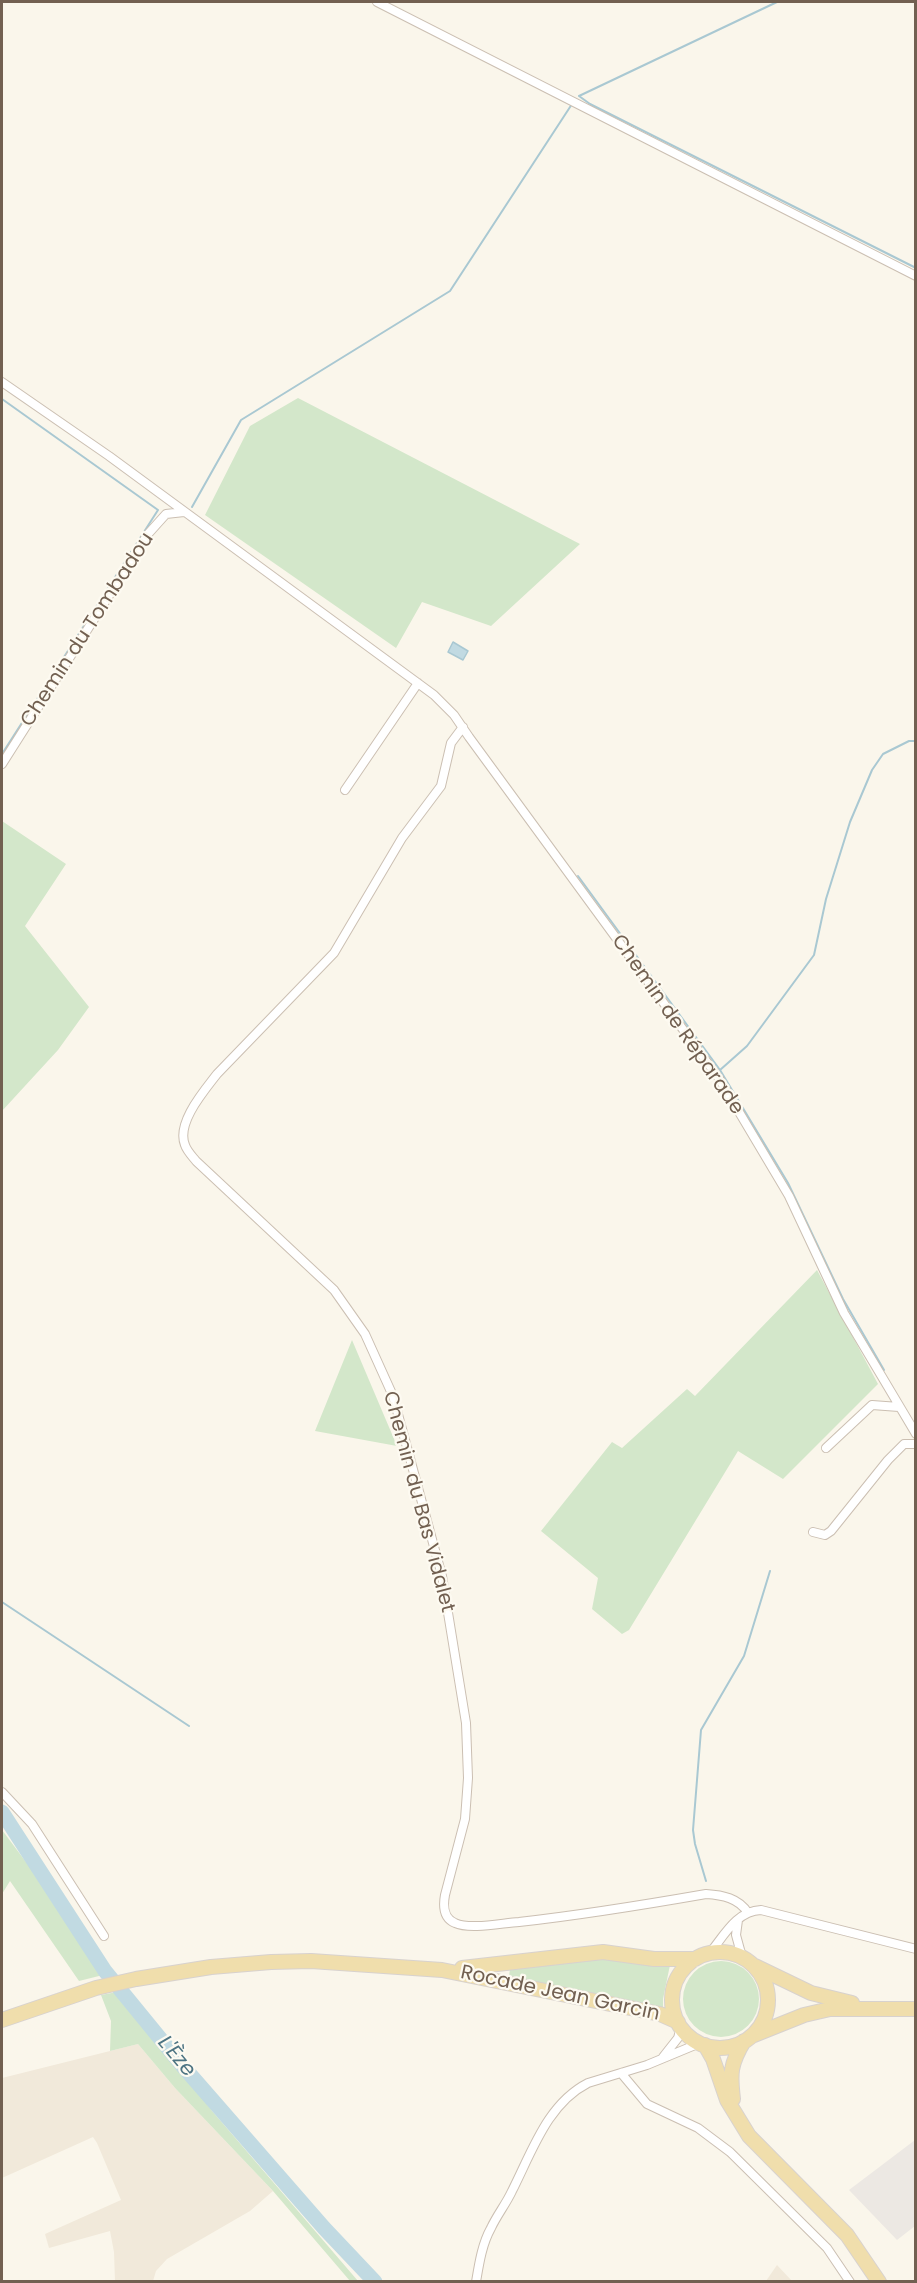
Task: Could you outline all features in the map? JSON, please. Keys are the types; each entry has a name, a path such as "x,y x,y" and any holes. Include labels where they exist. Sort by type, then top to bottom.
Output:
{"main road":[{"name":"Rocade Jean Garcin","path":"442,1970 603,1952 654,1959 695,1959"},
{"path":"877,2007 838,2001 810,1993 731,1953 709,1953 695,1959 684,1969 673,1994 673,2008 680,2024 690,2037 703,2044 725,2048 804,2015 830,2009 877,2007 915,2009"},
{"name":"Rocade Jean Garcin","path":"2,2020 63,1998 136,1979 211,1967 311,1961 442,1970 660,2014 680,2024"},
{"path":"734,2110 730,2079 732,2065 748,2039 762,2023 768,2000 768,1992 762,1977 747,1961"},
{"path":"703,2044 713,2059 728,2100 749,2136 847,2235 879,2282"}],"street":[{"path":"377,2 915,276"},
{"name":"Chemin de Réparade","path":"2,382 184,512 441,701 463,727 720,1080 789,1196 843,1313 915,1434"},
{"name":"Chemin du Tombadou","path":"2,764 148,534 166,514 184,512"},
{"path":"345,790 418,683"},
{"name":"Chemin du Bas Vidalet","path":"463,727 451,743 441,786 402,838 334,954 217,1074 202,1093 183,1128 185,1145 196,1161 334,1290 365,1334 393,1396 442,1576 466,1723 466,1803 462,1831 443,1905 447,1917 463,1925 500,1924 595,1913 706,1894 721,1895 733,1900 744,1907 748,1913"},
{"path":"826,1448 872,1405 900,1407"},
{"path":"813,1532 825,1535 831,1531 888,1460 904,1444 915,1444"},
{"path":"2,1792 32,1824 104,1936"},
{"path":"709,1953 738,1920 754,1911 775,1912 915,1949"},
{"path":"738,1920 736,1935 747,1961"},
{"path":"662,2059 678,2038 680,2024"},
{"path":"476,2282 480,2259 490,2229 512,2192 535,2142 556,2108 584,2085 703,2044"},
{"path":"621,2073 647,2104 698,2128 730,2152 827,2248 850,2282"}],"shaded area":[{"path":"138,2044 175,2088 273,2191 250,2211 167,2259 156,2271 153,2281 115,2281 114,2252 110,2231 49,2248 45,2234 121,2200 97,2143 93,2137 2,2178 2,2078"},
{"path":"915,2140 915,2226 897,2240 849,2190"},
{"path":"777,2265 792,2281 766,2281"}],"green space":[{"path":"298,398 580,544 491,626 422,602 396,648 205,515 250,426"},
{"path":"2,821 66,864 25,926 89,1007 58,1050 2,1111"},
{"path":"817,1270 878,1384 783,1479 738,1451 629,1630 622,1634 592,1609 598,1578 541,1531 612,1442 622,1448 687,1389 695,1396"},
{"path":"352,1340 397,1446 315,1431"},
{"path":"2,1830 47,1890 103,1975 79,1981 10,1881 2,1894"},
{"path":"600,1958 670,1965 663,2009 509,1976 510,1969"},
{"path":"721,1961 736,1964 748,1972 756,1984 759,1999 756,2014 748,2026 736,2034 721,2037 706,2034 694,2026 686,2014 683,1999 686,1984 694,1972 706,1964"},
{"path":"117,1992 213,2112 358,2281 350,2281 273,2191 175,2088 138,2044 110,2051 111,2021 101,1995"}],"water":[{"path":"453,642 468,651 463,660 448,652"}],"waterway":[{"path":"777,2 579,96 590,104 916,268"},
{"path":"192,507 241,420 450,291 572,104"},
{"path":"2,399 158,510 2,754"},
{"path":"578,876 720,1070 747,1046 814,955 826,899 850,822 872,770 883,754 909,741 916,741"},
{"path":"720,1070 788,1183 843,1299 884,1370"},
{"path":"706,1881 693,1830 701,1730 744,1656 770,1571"},
{"path":"2,1602 189,1726"},
{"name":"L'Èze","path":"2,1812 105,1971 181,2064 324,2228 375,2282"}]}
